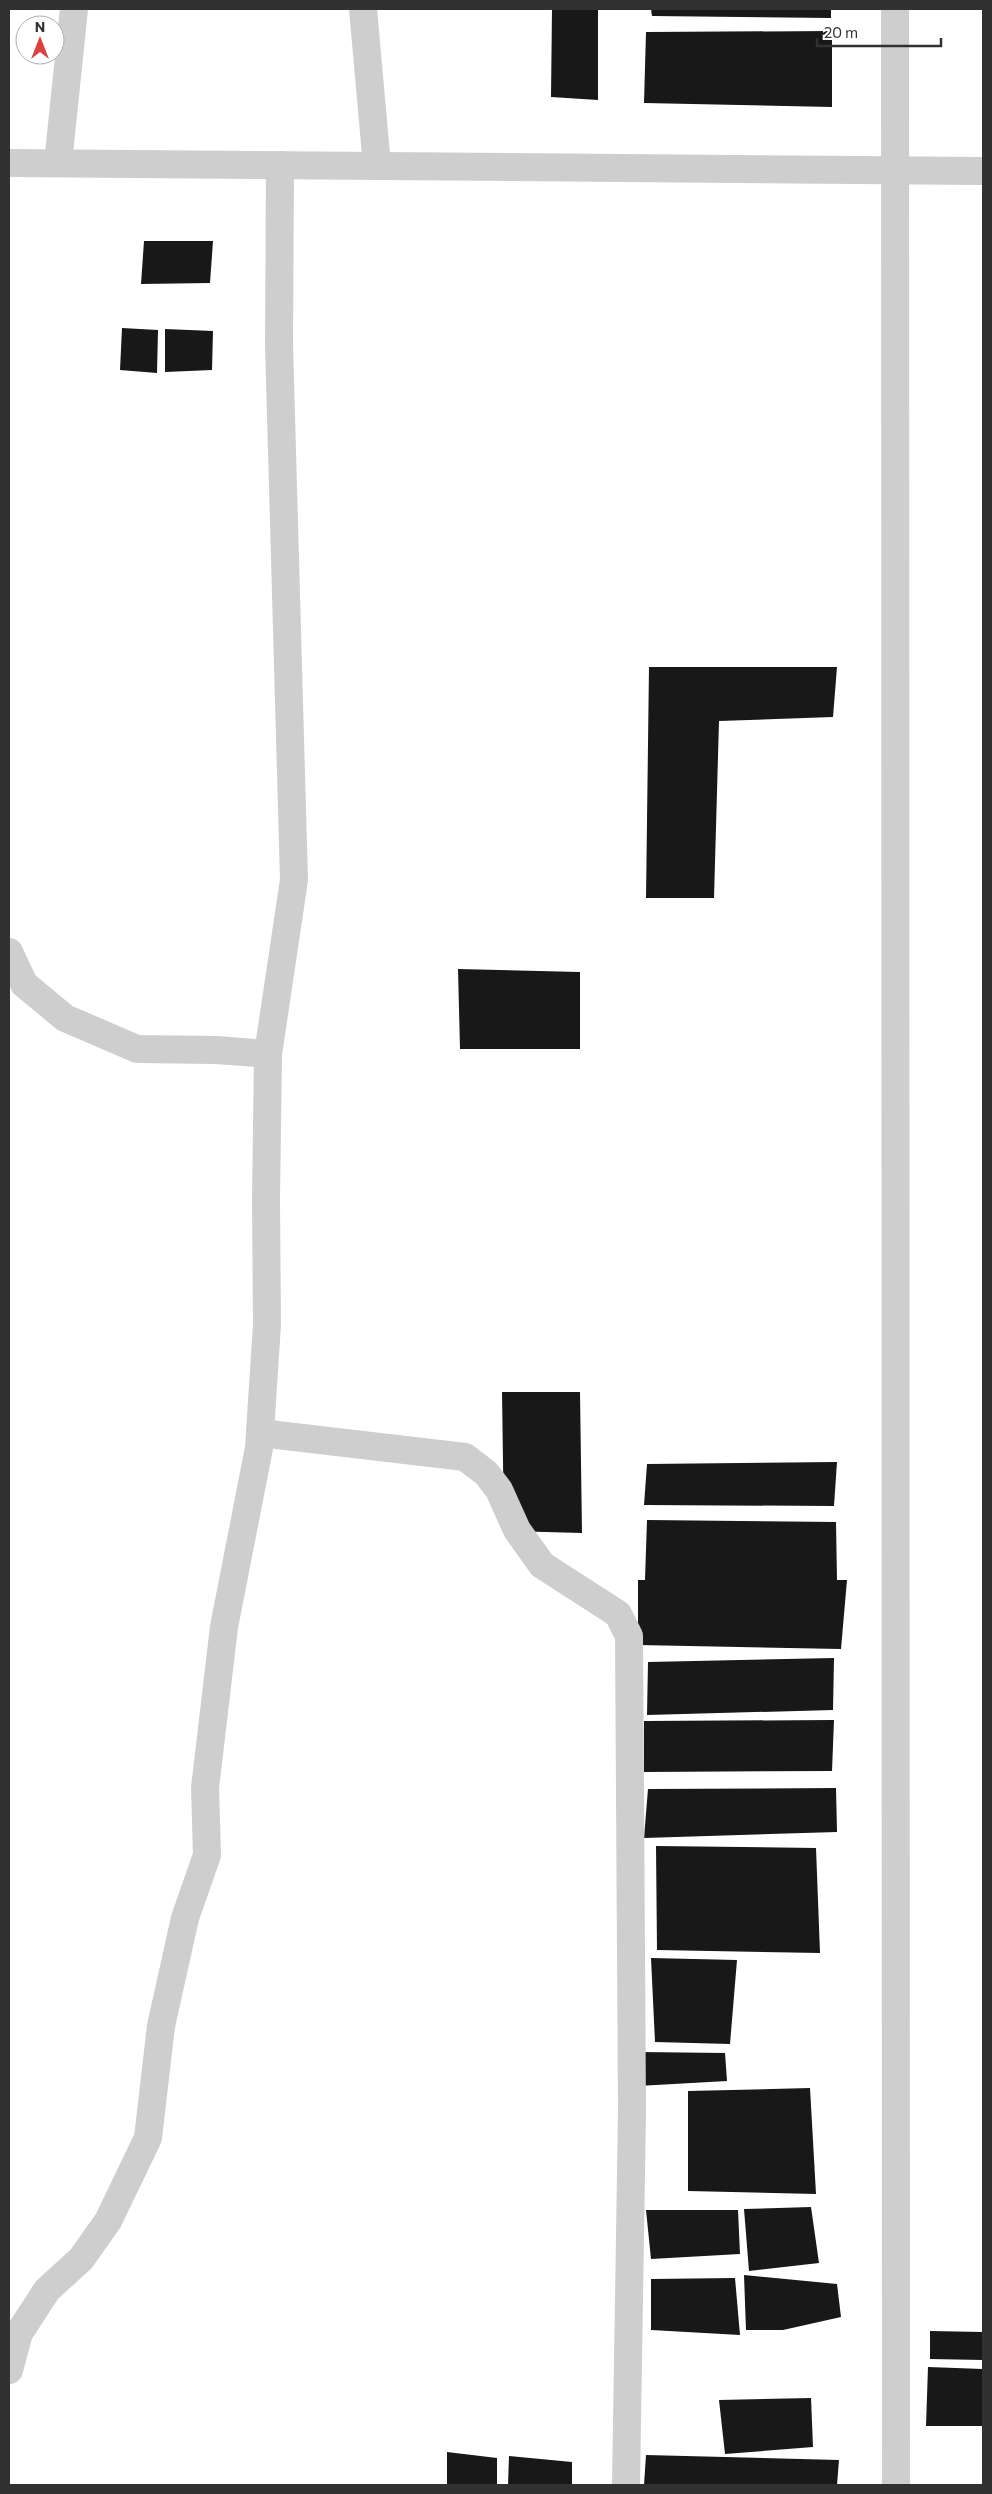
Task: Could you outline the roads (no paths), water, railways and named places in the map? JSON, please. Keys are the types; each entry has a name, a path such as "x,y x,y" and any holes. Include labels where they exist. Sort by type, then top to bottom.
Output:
{"street":[{"path":"58,163 74,9"},
{"path":"363,9 377,166"},
{"path":"895,9 896,2485"},
{"path":"9,163 983,171"},
{"path":"9,2370 19,2333 47,2290 81,2259 108,2221 148,2138 163,2017 184,1918 207,1855 205,1788 224,1627 259,1448 267,1324 268,1054 294,880 278,344 280,165"},
{"path":"9,952 24,984 65,1018 137,1049 216,1050 268,1054"},
{"path":"260,1433 464,1457 486,1473 499,1490 517,1530 542,1565 618,1614 628,1636 632,2111 626,2485"}]}
